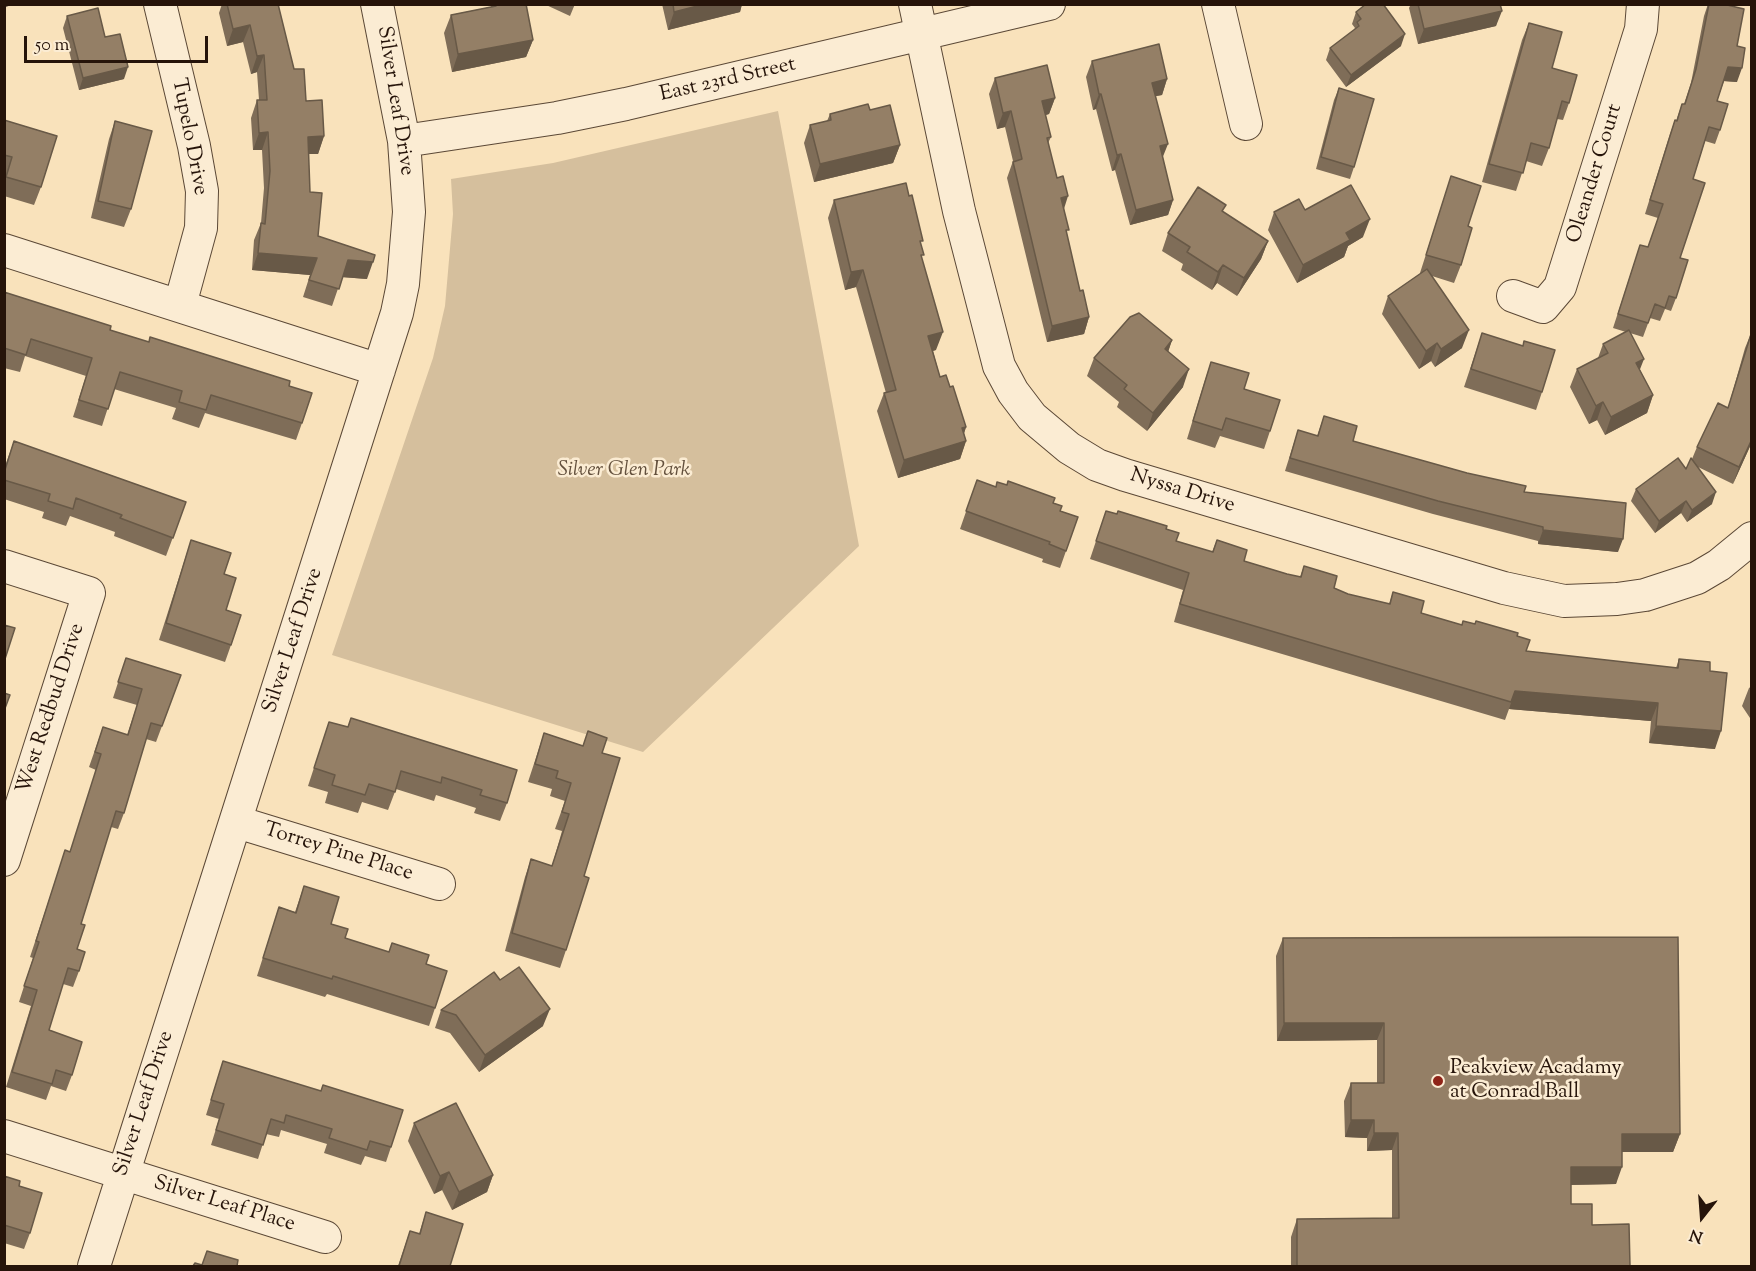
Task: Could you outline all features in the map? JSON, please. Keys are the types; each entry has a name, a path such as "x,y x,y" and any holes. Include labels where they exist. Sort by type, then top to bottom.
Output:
{"street":[{"name":"Tupelo Drive","path":"160,4 194,146 202,191 201,228 180,305"},
{"name":"Silver Leaf Drive","path":"94,1266 380,370 403,284 409,212 404,141 377,4"},
{"name":"Nyssa Drive","path":"915,4 924,35 959,211 999,366 1013,392 1032,417 1069,448 1097,465 1125,476 1504,588 1564,601 1591,602 1636,596 1697,578 1719,565 1752,538"},
{"name":"East 23rd Street","path":"404,141 614,106 1049,4"},
{"path":"1218,4 1246,124"},
{"name":"Oleander Court","path":"1513,296 1543,307 1560,287 1641,29 1643,4"},
{"path":"4,250 380,370"},
{"name":"West Redbud Drive","path":"4,566 89,593 4,860"},
{"name":"Torrey Pine Place","path":"237,822 440,884"},
{"name":"Silver Leaf Place","path":"4,1136 325,1237"}],"green space":[{"name":"Silver Glen Park","path":"778,111 859,546 643,752 332,655 433,358 445,306 453,214 451,179 553,163"}],"building":[{"path":"227,4 278,4 294,69 304,69 306,101 322,100 324,136 308,137 310,192 322,193 318,236 375,255 373,262 348,260 339,289 309,280 317,258 258,253 261,223 265,224 270,171 268,132 259,133 257,100 267,100 264,55 257,56 250,25 233,29"},
{"path":"496,4 526,4 533,40 458,54 451,15 496,6"},
{"path":"673,4 705,4 674,12"},
{"path":"1366,4 1383,4 1405,34 1351,75 1330,48 1359,26 1357,22 1361,19 1356,12"},
{"path":"1418,4 1500,4 1502,11 1424,29"},
{"path":"1709,4 1723,4 1744,9 1737,46 1745,48 1742,68 1728,67 1717,101 1728,104 1720,130 1709,127 1693,179 1705,183 1680,258 1688,260 1676,298 1669,296 1665,308 1655,304 1648,323 1618,314 1640,245 1648,247 1663,204 1650,200 1675,120 1677,121 1682,104 1685,104 1696,69"},
{"path":"98,8 105,37 120,34 128,67 83,78 67,16"},
{"path":"1529,23 1562,32 1552,68 1577,75 1569,103 1562,101 1549,148 1531,143 1523,173 1489,164"},
{"path":"1159,44 1167,79 1152,83 1168,144 1160,146 1173,200 1136,210 1121,154 1117,155 1092,61"},
{"path":"1047,65 1055,98 1042,101 1051,137 1047,138 1057,178 1063,176 1068,196 1061,198 1069,230 1066,230 1080,291 1083,290 1089,317 1052,326 1013,162 1022,159 1011,111 1003,113 995,78"},
{"path":"1339,88 1374,99 1354,167 1321,157"},
{"path":"868,104 870,110 890,105 900,145 820,164 810,125 831,120 830,114"},
{"path":"4,120 57,136 41,187 6,177 12,157 4,155"},
{"path":"115,121 152,131 131,209 98,201"},
{"path":"1451,176 1481,186 1468,226 1472,228 1461,265 1426,255"},
{"path":"906,183 909,196 912,195 923,241 920,241 924,255 921,255 943,332 928,336 940,377 946,375 950,387 953,386 966,427 962,428 966,441 904,460 884,393 896,390 863,270 851,272 834,200"},
{"path":"1351,185 1370,219 1346,233 1350,240 1303,265 1274,212 1299,199 1305,210"},
{"path":"1198,187 1226,205 1222,211 1268,241 1244,278 1223,265 1218,272 1187,252 1190,247 1168,233"},
{"path":"1427,269 1469,330 1441,349 1437,343 1426,351 1388,296"},
{"path":"4,292 111,326 110,330 149,342 150,337 290,381 289,386 312,393 302,423 211,395 206,410 179,402 182,391 120,372 108,409 79,400 92,358 31,339 26,355 4,348"},
{"path":"1139,313 1172,340 1165,349 1189,369 1153,413 1124,389 1127,385 1094,358 1130,317"},
{"path":"1629,330 1644,359 1636,363 1653,395 1611,417 1603,402 1596,406 1577,369 1608,353 1603,344"},
{"path":"1752,331 1752,439 1739,467 1697,447 1718,403 1728,408"},
{"path":"1482,333 1523,346 1524,341 1555,350 1542,392 1471,369"},
{"path":"1211,362 1249,373 1244,389 1280,400 1270,431 1226,418 1222,430 1193,421"},
{"path":"1324,416 1357,426 1353,441 1467,473 1526,486 1524,492 1626,503 1623,539 1543,530 1543,527 1438,501 1290,458 1298,430 1318,436"},
{"path":"14,441 186,502 173,538 120,518 122,515 76,498 73,509 48,501 50,494 4,480"},
{"path":"1678,458 1686,469 1691,458 1716,492 1692,510 1686,501 1659,521 1636,489"},
{"path":"977,480 996,487 997,482 1007,485 1008,481 1055,498 1053,503 1062,506 1060,511 1078,517 1066,551 1049,544 1050,542 966,511"},
{"path":"1106,511 1117,514 1118,511 1167,526 1166,529 1179,533 1176,541 1213,552 1217,540 1247,550 1244,561 1287,574 1301,577 1304,566 1337,576 1334,588 1348,594 1390,604 1393,592 1424,601 1421,613 1462,625 1463,621 1475,624 1476,621 1518,633 1517,636 1530,640 1526,651 1678,668 1679,659 1710,662 1710,671 1727,673 1721,731 1656,726 1658,703 1515,691 1511,702 1180,604 1189,573 1096,541"},
{"path":"191,540 231,553 224,574 236,578 226,610 241,615 231,645 166,623"},
{"path":"4,625 15,628 4,662"},
{"path":"126,658 181,675 162,726 151,723 124,813 116,811 81,924 85,925 77,949 85,952 79,971 68,968 49,1030 82,1042 72,1075 56,1070 52,1084 12,1072 37,990 24,986 65,850 70,852 101,754 95,752 103,727 128,735 142,689 118,682"},
{"path":"4,693 10,695 4,711"},
{"path":"351,718 517,770 507,803 480,795 482,790 442,777 441,783 401,771 395,792 369,784 365,795 332,785 335,775 314,768 329,722 348,727"},
{"path":"588,731 607,738 602,753 620,758 584,876 589,878 566,950 512,933 531,859 552,866 569,814 562,812 571,783 556,778 558,771 535,764 544,733 583,746"},
{"path":"304,886 339,897 331,924 348,929 345,938 389,952 392,943 429,955 426,964 447,971 435,1008 333,976 332,979 263,958 279,907 296,913"},
{"path":"1678,937 1680,1134 1622,1134 1622,1167 1571,1167 1571,1204 1592,1204 1592,1225 1629,1224 1630,1266 1297,1266 1297,1219 1399,1218 1398,1133 1374,1133 1374,1120 1351,1120 1351,1083 1384,1083 1384,1023 1284,1023 1283,938"},
{"path":"519,967 550,1009 485,1055 456,1015 441,1010 494,972 500,980"},
{"path":"223,1061 321,1091 323,1085 403,1110 391,1147 370,1141 367,1150 329,1138 332,1129 286,1115 284,1123 271,1119 263,1145 216,1130 224,1104 211,1100"},
{"path":"456,1103 493,1175 459,1192 449,1172 440,1176 414,1123"},
{"path":"4,1176 20,1181 19,1186 42,1193 30,1233 4,1225"},
{"path":"426,1212 463,1224 450,1266 399,1266 410,1231 420,1234"},
{"path":"207,1251 238,1260 237,1266 193,1266 195,1263 202,1265"}],"place":[{"name":"Peakview Acadamy at Conrad Ball","path":"1438,1081"}]}
